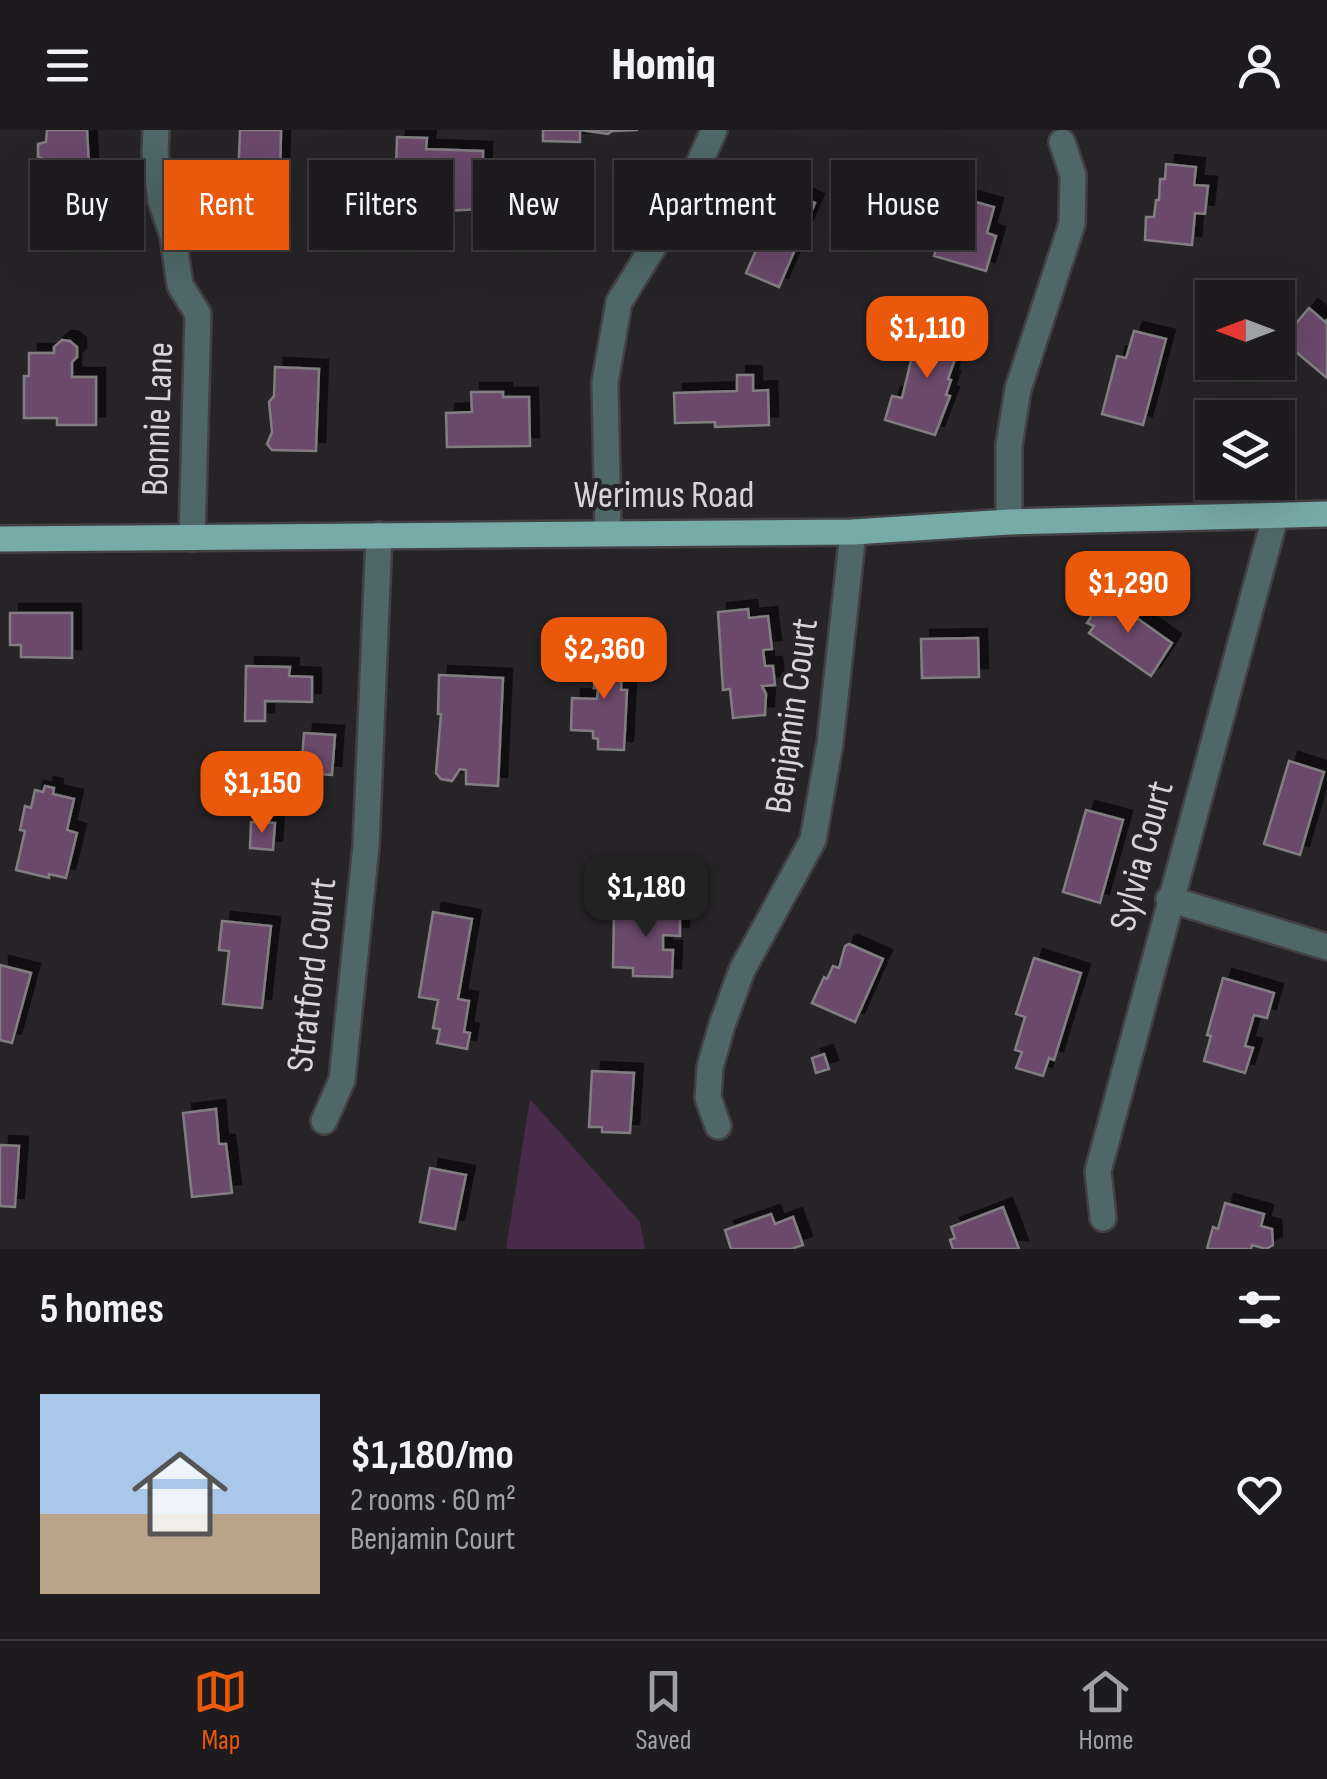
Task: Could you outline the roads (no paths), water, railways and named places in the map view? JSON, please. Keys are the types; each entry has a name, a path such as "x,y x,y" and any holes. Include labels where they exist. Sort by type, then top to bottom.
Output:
{"main road":[{"name":"Werimus Road","path":"0,539 853,532 1008,522 1327,514"}],"street":[{"name":"Bonnie Lane","path":"156,130 161,201 174,236 180,285 198,314 192,538"},
{"path":"608,532 605,382 619,302 687,189 714,130"},
{"path":"1008,522 1009,445 1018,389 1072,224 1073,176 1062,142"},
{"name":"Sylvia Court","path":"1103,1218 1098,1170 1275,516"},
{"name":"Benjamin Court","path":"718,1126 708,1098 710,1067 722,1025 742,970 813,840 830,743 853,532"},
{"name":"Stratford Court","path":"324,1121 342,1080 366,846 379,535"},
{"path":"1169,899 1327,947"}]}
